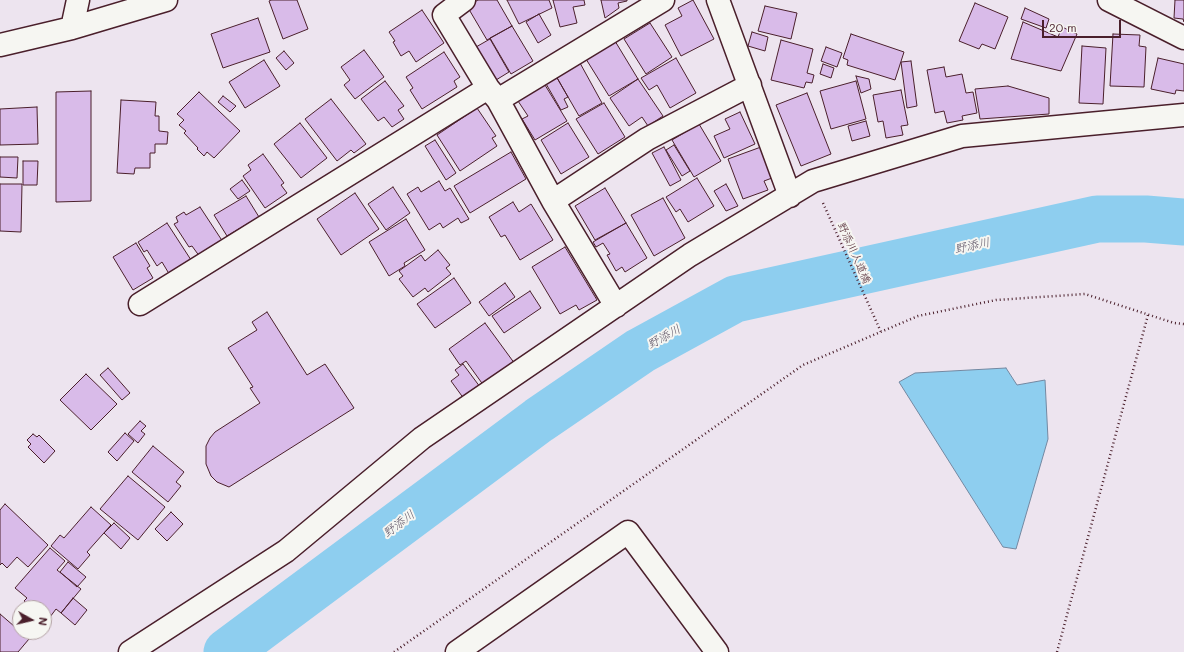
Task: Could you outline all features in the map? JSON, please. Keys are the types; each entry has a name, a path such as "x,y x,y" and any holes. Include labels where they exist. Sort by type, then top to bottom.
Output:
{"street":[{"path":"72,28 78,0"},
{"path":"0,45 72,28 166,0"},
{"path":"464,0 444,15 493,94 553,201 616,306"},
{"path":"140,304 493,94 663,0"},
{"path":"718,0 790,196"},
{"path":"1109,0 1184,38"},
{"path":"553,201 647,139 750,85"},
{"path":"130,652 286,551 422,438 690,255 814,181 962,136 1184,115"},
{"path":"457,652 628,532 717,652"}],"path":[{"name":"野添川人道橋","path":"814,181 881,332"},
{"path":"394,652 802,366 918,316 996,300 1085,294 1174,323 1184,324"},
{"path":"1057,652 1148,315"}],"water":[{"path":"1006,368 1017,385 1045,380 1048,439 1016,549 1003,547 899,382 915,373"}],"building":[{"path":"297,0 308,29 283,39 269,1"},
{"path":"478,0 497,0 512,26 487,40 467,6"},
{"path":"507,0 549,0 552,8 519,24"},
{"path":"553,0 584,0 585,5 573,7 577,23 560,27"},
{"path":"601,0 627,1 618,3 619,8 605,18"},
{"path":"693,0 714,39 681,56 665,25 682,16 678,8"},
{"path":"1175,0 1184,0 1184,22 1183,19 1174,18"},
{"path":"975,3 1008,17 995,49 982,44 979,49 959,41"},
{"path":"765,6 797,13 791,39 758,31"},
{"path":"1025,8 1049,19 1046,28 1021,19"},
{"path":"422,10 444,43 416,62 409,51 401,56 393,42 395,41 389,32"},
{"path":"539,14 551,35 538,43 526,22"},
{"path":"258,18 270,52 223,68 211,34"},
{"path":"1023,22 1058,37 1062,27 1077,34 1061,71 1011,59"},
{"path":"650,23 672,57 646,74 624,39"},
{"path":"512,26 533,61 511,74 490,38"},
{"path":"752,32 768,37 765,51 748,46"},
{"path":"851,34 904,52 895,80 847,65 848,60 843,58"},
{"path":"1113,34 1140,35 1139,46 1146,47 1144,87 1110,86"},
{"path":"490,39 509,72 496,80 476,47"},
{"path":"781,40 813,49 807,73 814,75 812,83 806,82 804,88 771,80"},
{"path":"615,41 638,79 609,96 586,59"},
{"path":"1082,46 1106,48 1103,104 1079,103"},
{"path":"826,47 842,53 837,67 821,61"},
{"path":"364,50 384,77 355,99 344,85 350,80 341,67"},
{"path":"284,51 294,63 286,70 276,58"},
{"path":"444,52 460,77 454,81 457,87 422,109 410,90 413,88 406,77"},
{"path":"676,58 696,93 670,108 657,85 649,90 641,78"},
{"path":"1158,58 1184,64 1184,91 1176,90 1175,94 1151,89"},
{"path":"264,60 280,86 245,108 229,82"},
{"path":"911,61 917,106 907,108 901,62"},
{"path":"580,63 602,103 579,116 556,76"},
{"path":"823,64 834,68 831,78 820,74"},
{"path":"944,67 946,77 962,74 966,93 973,92 977,113 962,116 963,120 947,123 944,111 935,113 927,70"},
{"path":"556,76 568,97 564,99 568,107 561,110 545,82"},
{"path":"856,76 869,79 871,89 861,93"},
{"path":"638,79 663,116 648,126 642,117 629,126 610,98"},
{"path":"385,81 404,106 398,110 404,119 392,127 384,117 378,121 361,99"},
{"path":"856,81 866,119 831,129 820,91"},
{"path":"545,85 567,121 535,140 522,119 528,116 518,101"},
{"path":"1008,86 1049,98 1049,114 980,119 975,89"},
{"path":"901,90 908,125 901,126 903,135 886,138 883,121 878,122 873,95"},
{"path":"91,91 91,201 56,202 56,92"},
{"path":"199,92 240,131 214,158 207,152 204,156 184,133 186,131 179,125 184,120 177,114"},
{"path":"807,93 831,154 801,166 776,105"},
{"path":"223,96 236,106 230,112 218,102"},
{"path":"331,99 366,144 354,153 351,150 337,161 305,119"},
{"path":"121,100 156,102 155,116 159,116 159,131 168,132 167,144 155,144 155,153 150,153 150,168 135,168 134,174 117,173"},
{"path":"604,103 625,137 598,154 576,119"},
{"path":"37,107 38,144 0,145 0,109"},
{"path":"477,108 496,136 492,138 497,146 460,171 437,135"},
{"path":"740,112 755,144 724,158 714,136 730,129 725,119"},
{"path":"866,121 870,136 852,141 848,126"},
{"path":"300,123 327,158 301,178 274,144"},
{"path":"568,123 589,157 561,174 541,140"},
{"path":"699,124 721,161 694,177 672,140"},
{"path":"435,140 456,173 446,180 425,146"},
{"path":"674,145 690,171 682,176 666,150"},
{"path":"664,147 681,180 670,186 652,153"},
{"path":"761,147 772,178 764,181 768,190 743,199 728,159"},
{"path":"511,152 526,179 470,213 454,186"},
{"path":"263,154 284,183 281,185 287,193 265,208 243,176 251,170 248,165"},
{"path":"0,157 18,157 17,178 0,177"},
{"path":"23,161 38,161 37,185 23,185"},
{"path":"697,178 714,206 688,222 680,209 676,212 666,197"},
{"path":"242,180 250,191 238,199 230,189"},
{"path":"439,181 445,191 450,188 469,219 461,223 458,218 443,228 440,223 429,230 407,194 418,187 421,192"},
{"path":"0,184 22,184 21,232 0,231"},
{"path":"726,184 738,206 726,211 714,191"},
{"path":"393,187 410,213 386,230 368,204"},
{"path":"605,188 626,223 595,240 575,206"},
{"path":"355,193 379,229 341,255 317,219"},
{"path":"246,196 259,217 227,236 214,215"},
{"path":"663,198 685,238 654,256 631,215"},
{"path":"513,202 519,212 531,204 553,240 520,260 505,235 501,237 489,217"},
{"path":"200,207 223,242 200,257 192,246 189,247 174,224 178,222 176,217 184,212 186,215"},
{"path":"406,219 425,250 404,263 405,266 389,276 369,242"},
{"path":"167,223 193,263 171,277 162,262 157,266 147,250 144,252 138,242"},
{"path":"626,223 647,258 625,272 622,267 616,271 607,255 610,254 603,243 596,247 593,242"},
{"path":"136,243 150,266 147,268 153,278 133,290 113,257"},
{"path":"565,247 597,300 579,310 576,305 560,314 532,267"},
{"path":"438,250 450,265 446,268 451,274 428,292 425,288 413,297 399,279 403,276 399,271 421,255 425,261"},
{"path":"454,278 471,303 435,328 417,304"},
{"path":"505,283 515,297 489,316 479,302"},
{"path":"530,291 541,308 504,333 492,316"},
{"path":"267,312 307,375 325,364 354,408 229,487 217,482 211,476 206,464 206,446 215,432 260,403 250,388 253,387 228,348 257,330 252,322"},
{"path":"485,323 515,364 484,386 466,361 460,365 449,349"},
{"path":"463,364 483,391 467,403 451,381 459,375 455,370"},
{"path":"108,368 130,393 122,400 100,375"},
{"path":"86,374 117,404 91,430 60,400"},
{"path":"140,421 146,426 141,431 145,434 138,443 128,434"},
{"path":"125,433 134,441 117,461 108,452"},
{"path":"33,434 37,437 39,435 55,451 44,463 28,447 31,444 27,440"},
{"path":"153,446 184,472 176,482 181,486 168,502 132,472"},
{"path":"128,476 165,507 138,540 100,509"},
{"path":"5,504 48,545 28,567 17,557 7,568 2,563 0,565 0,510"},
{"path":"91,507 111,525 87,552 90,555 78,569 51,546 60,535 64,538"},
{"path":"171,512 183,524 167,541 155,529"},
{"path":"114,523 130,538 121,549 104,533"},
{"path":"50,548 65,561 57,570 81,589 61,613 56,609 52,614 52,600 25,600 27,598 15,588"},
{"path":"68,562 86,577 77,587 60,572"},
{"path":"73,598 87,610 75,625 61,613"},
{"path":"0,614 12,624 12,640 28,640 18,652 0,652"}],"waterway":[{"name":"野添川","path":"227,652 539,420 640,351 735,299 1097,219 1146,219 1184,222"}]}
